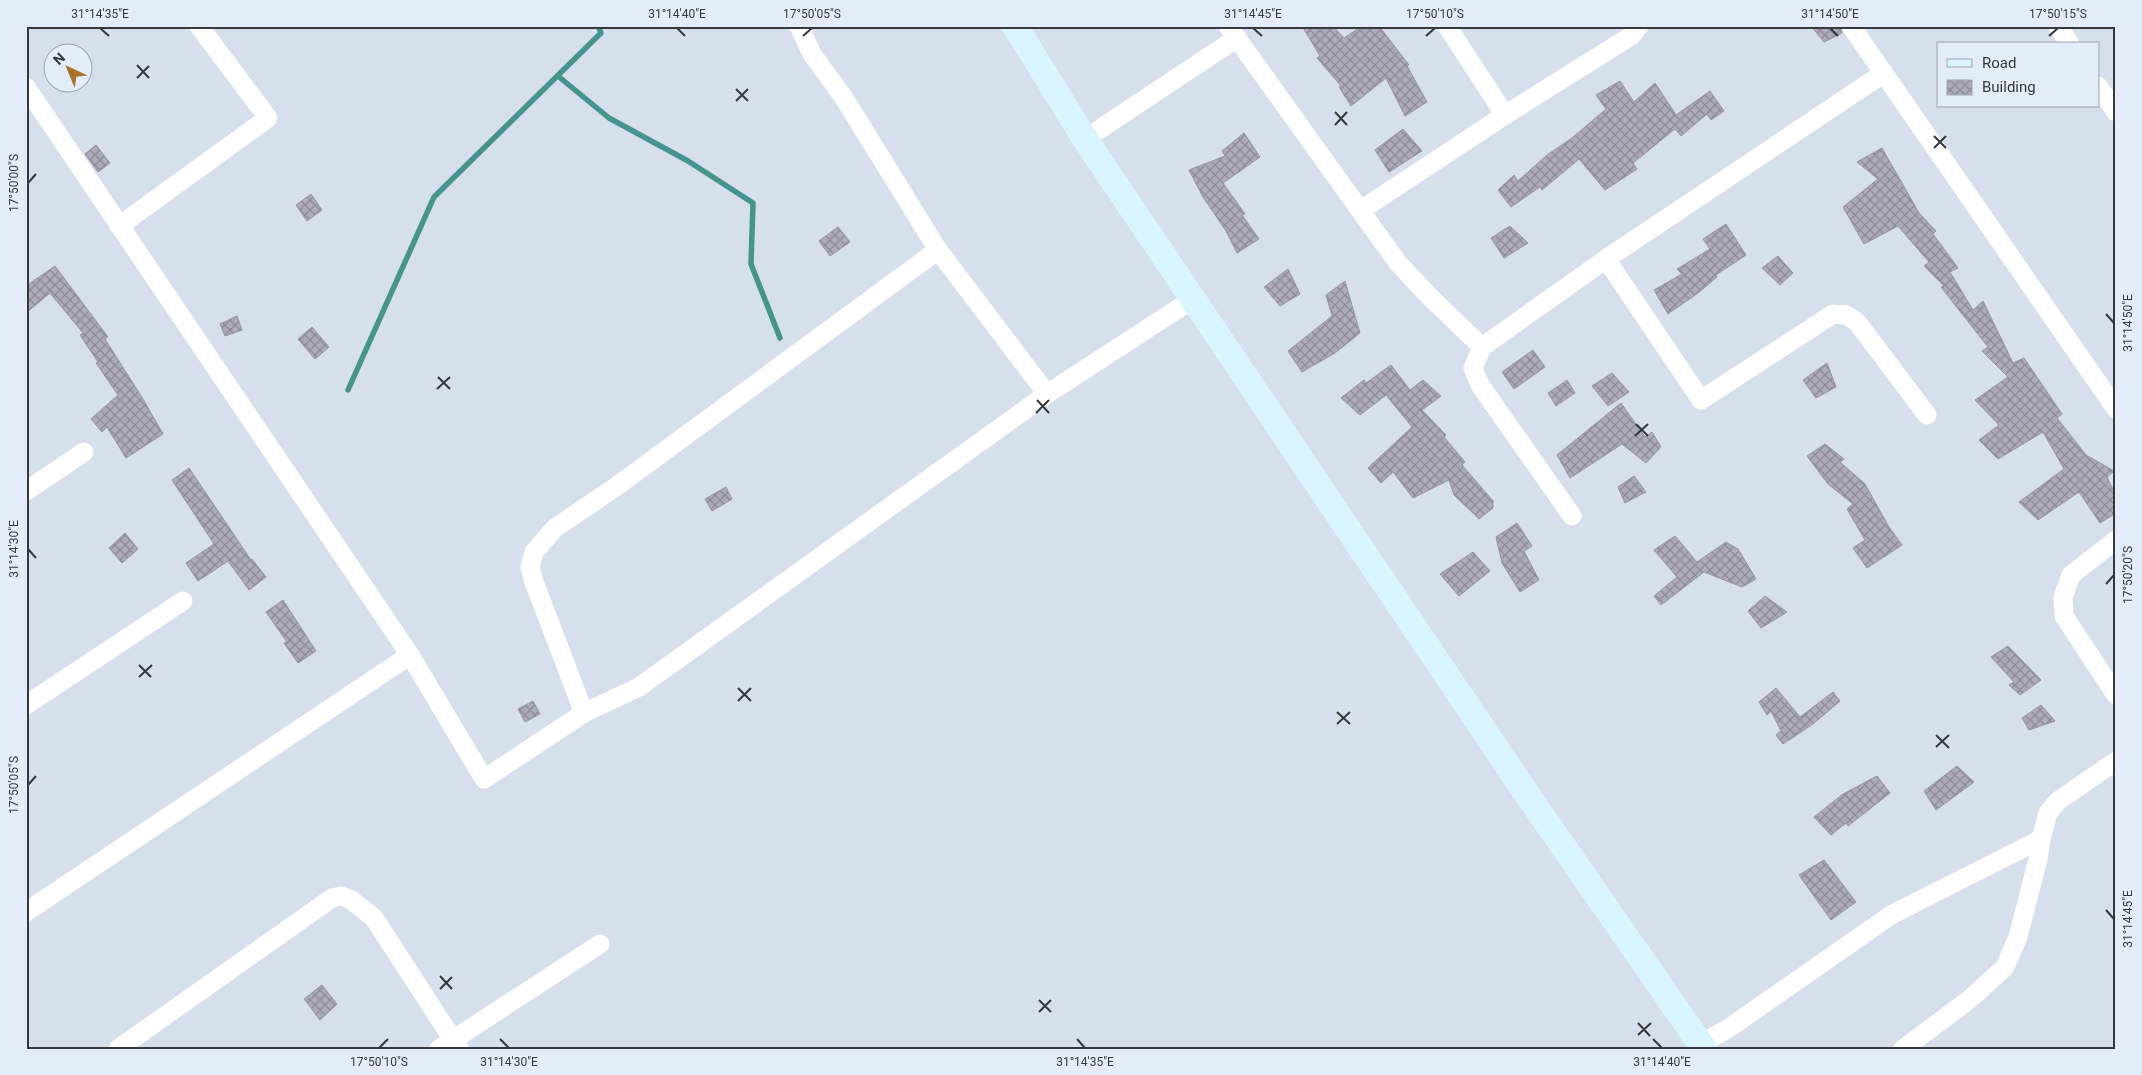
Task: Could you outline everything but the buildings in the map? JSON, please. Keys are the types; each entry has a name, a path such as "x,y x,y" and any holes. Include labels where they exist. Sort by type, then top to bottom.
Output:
{"street":[{"path":"120,226 268,118 198,26"},
{"path":"799,26 812,54 844,98 938,250 1047,394"},
{"path":"1015,26 1085,139 1522,787 1703,1047 1891,915 2040,839"},
{"path":"1447,26 1505,114"},
{"path":"1361,210 1505,114 1631,36 1639,26"},
{"path":"1851,26 2116,409"},
{"path":"2058,26 2069,42"},
{"path":"1085,139 1232,32 1398,263 1482,347"},
{"path":"1572,516 1480,385 1473,368 1482,347 1606,258 1884,73"},
{"path":"26,87 410,656 484,778 584,713 639,687 1047,394 1193,299"},
{"path":"2100,89 2116,112"},
{"path":"584,713 534,582 530,566 534,552 555,528 617,486 938,250"},
{"path":"1606,258 1701,400 1833,314 1846,315 1857,322 1927,415"},
{"path":"26,491 84,452"},
{"path":"2116,540 2071,575 2063,597 2064,616 2116,695"},
{"path":"26,705 183,601"},
{"path":"26,912 410,656"},
{"path":"1903,1049 1970,999 2005,967 2018,937 2038,859 2040,839 2048,813 2058,801 2116,761"},
{"path":"118,1049 332,898 341,896 350,899 374,918 450,1046 600,944"}],"waterway":[{"path":"348,390 434,197 601,33 598,26"},
{"path":"558,76 609,118 688,161 753,203 751,264 780,338"}]}
